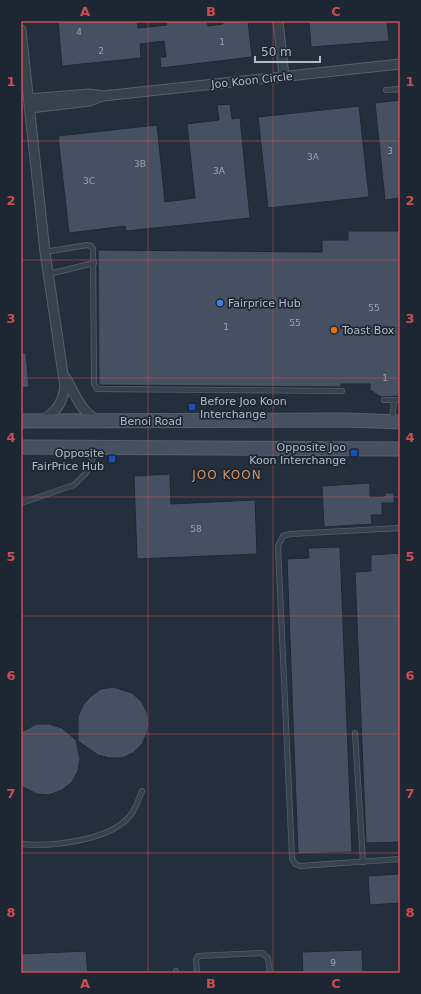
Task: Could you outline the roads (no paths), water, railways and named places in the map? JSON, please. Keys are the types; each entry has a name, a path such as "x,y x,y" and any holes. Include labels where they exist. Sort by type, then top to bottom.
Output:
{"main road":[{"name":"Benoi Road","path":"21,421 346,420 396,422"},
{"path":"21,447 400,449"}],"street":[{"path":"278,21 284,76"},
{"path":"21,30 46,252 65,387 60,404 50,416 39,421"},
{"name":"Joo Koon Circle","path":"29,104 89,94 103,96 400,64"},
{"path":"63,374 88,415 100,421"}],"lane":[{"path":"386,90 400,89"},
{"path":"46,252 86,245 91,246 94,264 94,384 97,389 342,391"},
{"path":"49,274 94,264"},
{"path":"384,400 400,400"},
{"path":"394,400 396,422"},
{"path":"21,503 74,484 87,472 97,447"},
{"path":"400,528 290,534 283,536 278,546 292,858 295,864 300,866 400,859"},
{"path":"355,733 363,862"},
{"path":"21,844 59,844 114,830 129,818 136,808 142,791"},
{"path":"197,973 196,960 198,956 262,954 268,958 270,973"}],"place":[{"name":"Fairprice Hub","path":"220,303"},
{"name":"Toast Box","path":"334,330"},
{"name":"Before Joo Koon Interchange","path":"192,407"},
{"name":"Opposite Joo Koon Interchange","path":"354,453"},
{"name":"Opposite FairPrice Hub","path":"112,459"}],"district":[{"name":"JOO KOON","path":"227,475"}]}
